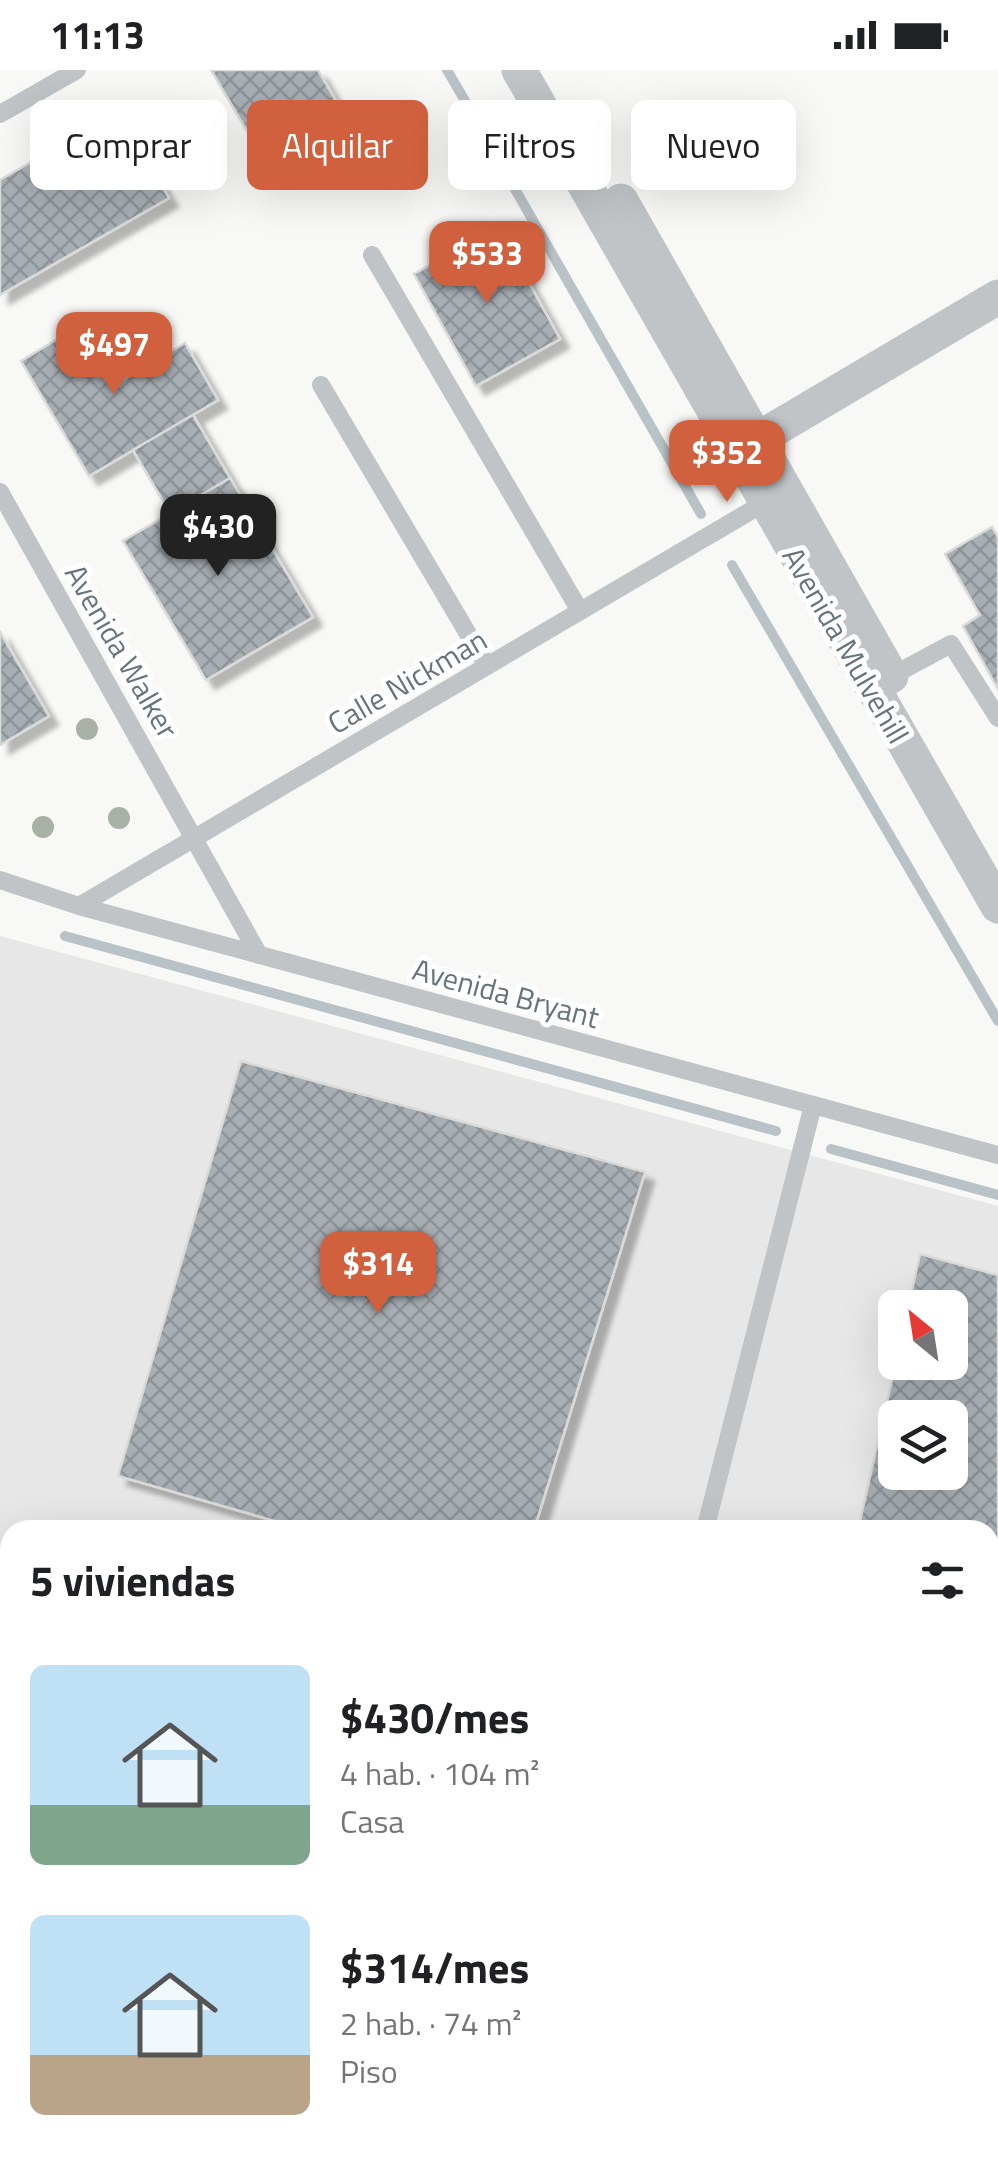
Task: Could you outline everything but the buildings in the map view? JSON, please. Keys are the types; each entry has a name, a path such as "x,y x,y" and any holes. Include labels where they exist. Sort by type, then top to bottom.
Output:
{"street":[{"name":"Avenida Mulvehill","path":"519,70 764,503 881,682 996,898"},
{"path":"545,70 758,439 881,682"},
{"path":"758,439 998,297"}],"lane":[{"path":"0,114 76,70"},
{"path":"372,256 580,611"},
{"path":"320,385 487,666"},
{"name":"Avenida Walker","path":"0,492 196,836 259,956"},
{"name":"Calle Nickman","path":"79,906 764,503"},
{"path":"881,682 951,644 998,718"},
{"name":"Avenida Bryant","path":"0,880 259,956 998,1155"},
{"path":"707,1520 814,1105"}],"shaded area":[{"path":"0,936 998,1206 998,1520 0,1520"}],"waterway":[{"path":"447,70 464,100"},
{"path":"515,190 701,514"},
{"path":"732,565 998,1021"},
{"path":"65,936 776,1131"},
{"path":"831,1149 998,1195"}]}
